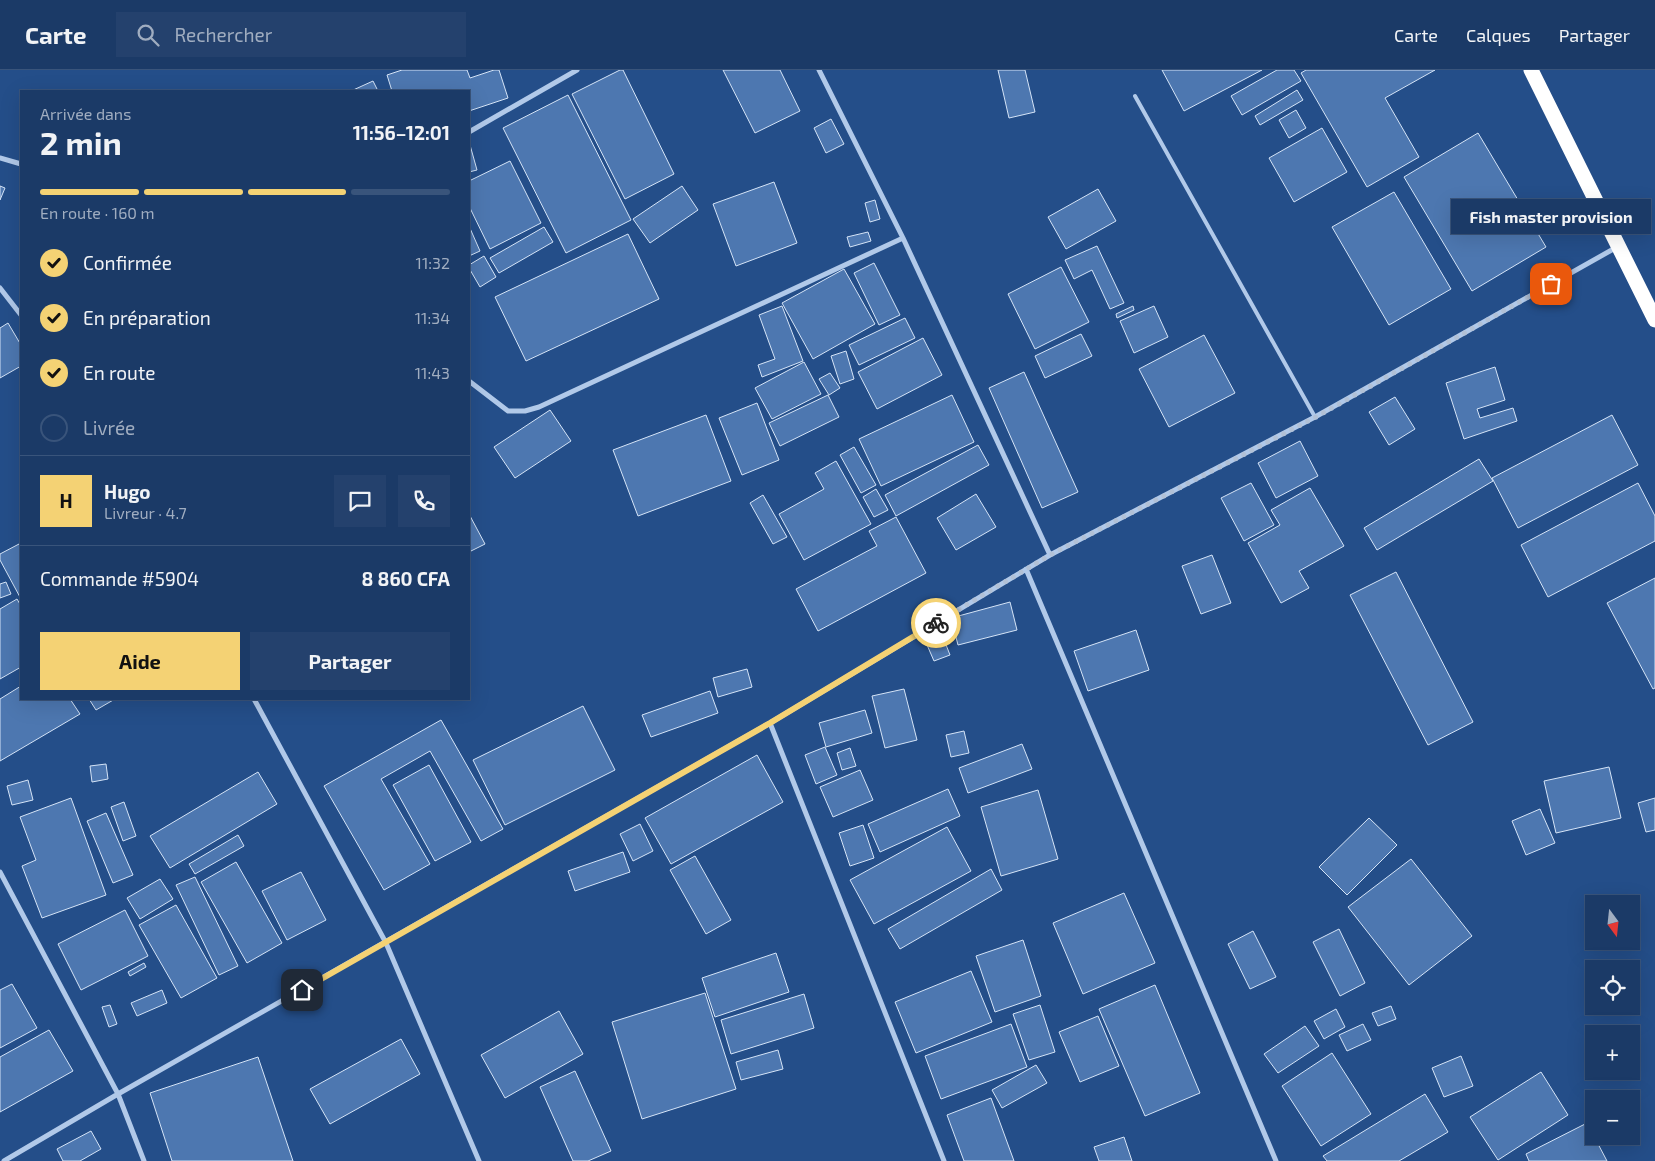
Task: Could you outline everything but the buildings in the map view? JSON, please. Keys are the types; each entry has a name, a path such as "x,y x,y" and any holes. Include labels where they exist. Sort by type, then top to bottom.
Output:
{"highway":[{"path":"1531,70 1655,320"}],"street":[{"path":"470,131 577,70"},
{"path":"819,70 903,238 1050,555"},
{"path":"0,158 20,164"},
{"path":"470,382 508,411 525,411 539,407 903,238"},
{"path":"4,1161 118,1094 770,723 1050,555 1316,417 1618,246"},
{"path":"0,288 20,314"},
{"path":"1026,569 1276,1161"},
{"path":"255,700 386,943 479,1161"},
{"path":"770,723 944,1161"},
{"path":"0,872 118,1094 144,1161"}],"lane":[{"path":"1135,96 1316,417"}],"way so far":[{"path":"936,623 1050,555 1316,417 1551,284"}],"place":[{"name":"Fish master provision","path":"1551,284"}],"route":[{"path":"302,990 770,723 936,623"}]}
